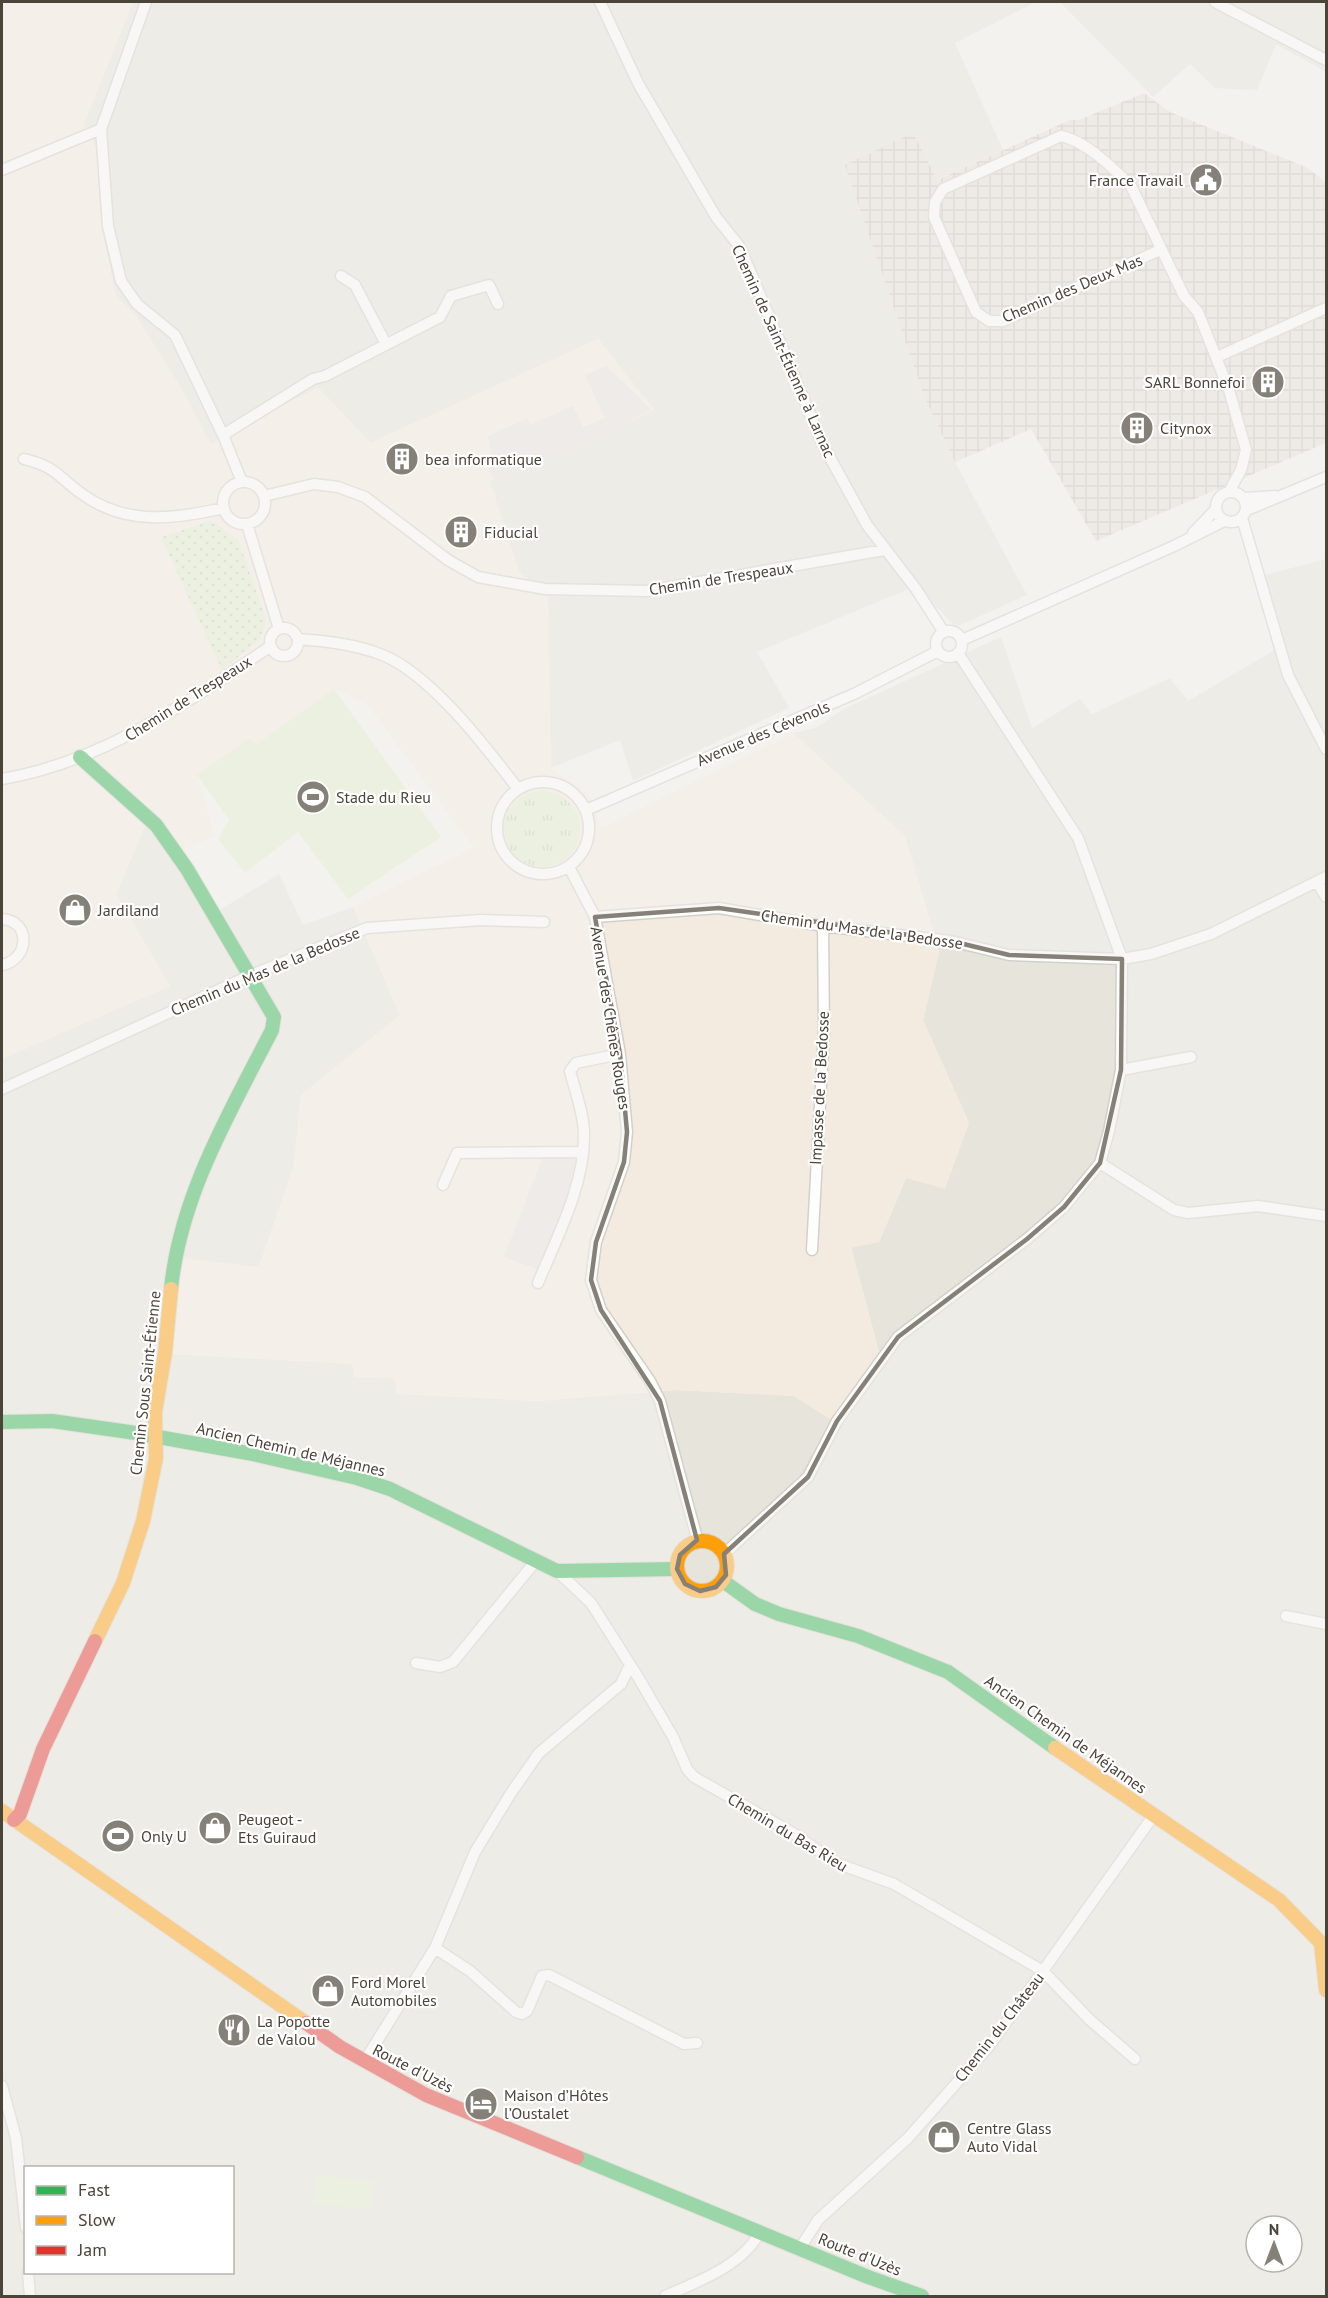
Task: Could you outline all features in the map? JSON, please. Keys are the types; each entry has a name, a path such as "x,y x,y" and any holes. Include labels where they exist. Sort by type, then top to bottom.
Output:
{"street":[{"path":"146,2 101,129 108,226 121,281 137,304 175,336 223,435 242,482"},
{"name":"Chemin de Saint-Étienne à Larnac","path":"600,2 638,83 716,217 740,247 824,445 867,525 916,589 943,631"},
{"path":"1215,2 1326,60"},
{"path":"2,170 101,129"},
{"name":"Chemin des Deux Mas","path":"1160,250 1003,321 989,321 976,312 934,217 935,202 943,189 1043,142 1061,136 1072,138 1131,186 1184,296 1198,312 1217,357 1246,450 1237,494"},
{"path":"341,276 356,285 386,344"},
{"path":"223,435 313,379 325,376 440,317 451,296 489,285 498,304"},
{"path":"1217,357 1326,308"},
{"path":"24,459 47,466 81,494 130,516 151,519 224,508"},
{"path":"958,653 962,640 1224,521 1233,522 1244,514 1326,477"},
{"path":"242,482 255,486 264,496 263,511 259,517 247,524 230,518 224,508 223,501 229,488 242,482"},
{"name":"Chemin de Trespeaux","path":"264,496 314,484 338,487 365,497 448,560 478,577 545,589 658,590 884,550"},
{"path":"1237,494 1288,675 1326,749"},
{"path":"1190,537 1216,509 1221,496 1290,494"},
{"path":"1216,509 1224,521"},
{"path":"247,524 279,629"},
{"path":"279,629 291,630 298,639 342,643 382,654 415,674 437,694 518,789"},
{"path":"279,629 271,638 271,646 281,655 290,654 296,648 298,639"},
{"path":"958,653 945,657 938,651 937,638 943,631 953,630 962,640"},
{"name":"Chemin de Trespeaux","path":"2,779 24,775 80,757 116,742 160,718 271,646"},
{"name":"Avenue des Cévenols","path":"586,810 856,693 938,651"},
{"path":"724,1554 808,1477 837,1421 898,1337 1027,1239 1064,1207 1100,1163 1121,1070 1122,959 1078,838 958,653"},
{"name":"Chemin Sous Saint-Étienne","path":"14,1820 20,1815 43,1749 123,1583 143,1521 156,1458 155,1412 165,1353 174,1257 207,1157 272,1030 274,1017 187,870 156,825 80,757"},
{"path":"540,782 562,786 580,800 586,810 590,826 588,842 581,856 569,867 556,873 541,875 527,872 504,854 498,840 496,826 500,811 507,799 518,789 540,782"},
{"name":"Avenue des Chênes Rouges","path":"569,867 595,917 620,1054 627,1132 624,1162 596,1242 591,1280 602,1310 650,1381 660,1401 698,1542"},
{"path":"1322,880 1326,897"},
{"name":"Chemin du Mas de la Bedosse","path":"595,917 719,908 823,926 951,940 1009,955 1122,959 1151,954 1211,934 1322,880"},
{"path":"2,919 19,927 24,941 23,948 15,960 2,965"},
{"name":"Chemin du Mas de la Bedosse","path":"2,1089 249,976 368,928 481,920 544,922"},
{"name":"Impasse de la Bedosse","path":"812,1250 824,1031 823,926"},
{"path":"538,1283 572,1197 583,1152 584,1132 570,1071 576,1063 620,1054"},
{"path":"1121,1070 1191,1057"},
{"path":"443,1185 457,1153 583,1152"},
{"path":"1100,1163 1146,1193 1181,1212 1258,1206 1326,1216"},
{"name":"Ancien Chemin de Méjannes","path":"2,1422 52,1421 155,1437 253,1454 357,1478 390,1489 557,1571 591,1603"},
{"path":"698,1542 713,1544 724,1554 728,1568 723,1581 716,1587 700,1592 685,1584 677,1569 680,1555 685,1549 698,1542"},
{"path":"416,1662 440,1667 453,1662 535,1562"},
{"name":"Ancien Chemin de Méjannes","path":"557,1571 677,1569"},
{"name":"Ancien Chemin de Méjannes","path":"723,1581 755,1604 771,1611 858,1636 948,1672 1113,1789 1279,1900 1324,1941 1326,1990"},
{"name":"Chemin du Bas Rieu","path":"591,1603 630,1665 694,1777 793,1833 836,1863 903,1889 1043,1971 1090,2020 1135,2059"},
{"path":"1286,1616 1326,1624"},
{"path":"364,2062 435,1948 475,1852 511,1792 539,1753 621,1684 630,1665"},
{"name":"Route d'Uzès","path":"2,1811 364,2062 426,2096 922,2296"},
{"name":"Chemin du Château","path":"800,2248 818,2220 908,2138 982,2053 1154,1815"},
{"path":"435,1948 470,1971 516,2012 522,2014 527,2011 538,1981 542,1976 549,1975 684,2043 697,2043"},
{"path":"2,2086 16,2138 24,2210"},
{"path":"665,2296 700,2281 745,2254 760,2232"},
{"path":"28,2274 30,2296"}],"highlighted area":[{"path":"719,908 951,941 1009,955 1122,959 1121,1070 1100,1163 1064,1207 1027,1239 898,1337 837,1421 808,1477 724,1554 726,1575 716,1587 700,1591 685,1584 677,1569 680,1555 697,1540 660,1401 601,1310 591,1280 596,1242 624,1162 627,1132 620,1054 595,917"}],"shaded area":[{"path":"2,2 133,2 84,124 97,151 101,226 116,297 136,316 181,388 211,444 318,387 371,443 598,339 654,409 611,431 490,481 519,571 548,597 551,768 590,795 601,828 793,733 905,836 939,953 923,1020 969,1123 945,1189 906,1178 879,1242 851,1248 879,1352 835,1422 794,1396 677,1390 538,1401 397,1394 394,1378 354,1377 352,1364 171,1354 182,1258 260,1267 294,1165 301,1095 400,1015 353,907 474,848 368,705 335,689 256,745 197,775 215,836 180,851 146,824 116,894 170,986 2,1059"},
{"path":"133,2 1036,2 955,43 1003,150 936,180 846,166 924,396 955,462 1027,595 956,627 916,586 757,652 789,708 633,781 620,740 551,768 548,598 519,571 489,481 611,431 653,409 598,339 370,443 231,435 211,445 181,388 136,316 116,297 101,226 97,151 84,124"},
{"path":"1060,2 1326,2 1326,72 1276,44 1257,90 1215,88 1190,64 1153,97"},
{"path":"1144,93 1170,112 1306,167 1326,182 1326,443 1096,541 1031,429 955,462 924,396 845,165 913,133 937,180 1070,120 1079,120"},
{"path":"606,366 651,409 615,429 494,479 487,464 491,455 488,436 527,419 530,425 573,406 583,427 605,418 585,375"},
{"path":"1326,559 1326,2296 2,2296 2,1059 170,986 116,894 146,824 180,851 213,914 279,874 303,925 353,907 400,1015 301,1095 294,1165 259,1267 171,1354 353,1364 354,1377 394,1378 397,1394 538,1401 677,1390 794,1396 835,1422 879,1352 851,1247 879,1242 906,1178 969,1123 923,1020 939,952 905,836 793,733 815,728 844,709 1001,637 1032,728 1080,699 1092,714 1170,678 1188,701 1283,645 1265,575"},
{"path":"543,1157 575,1159 569,1193 540,1270 504,1257"}],"green space":[{"path":"212,521 238,540 266,619 260,639 222,670 161,537"},
{"name":"Stade du Rieu","path":"334,689 441,837 348,899 298,832 245,873 218,839 229,820 197,775 250,738 256,745"},
{"path":"542,791 556,794 569,802 577,815 580,829 577,843 569,856 556,864 542,867 528,864 515,856 507,843 504,829 507,815 515,802 528,794"},
{"path":"316,2176 373,2181 370,2209 313,2204"}],"traffic: fast":[{"path":"80,757 156,825 187,869 274,1017 272,1030 224,1123 196,1188 176,1255 171,1289"},
{"path":"2,1422 52,1421 136,1433 253,1454 357,1478 390,1489 557,1571 677,1569"},
{"path":"723,1581 755,1604 779,1614 858,1636 948,1672 1055,1748"},
{"path":"577,2157 868,2277 922,2296"}],"traffic: slow":[{"path":"95,1641 123,1583 143,1521 156,1458 155,1412 165,1353 171,1289"},
{"path":"702,1541 720,1548 727,1566 720,1584 702,1591 684,1584 677,1566 684,1548 702,1541"},
{"path":"1055,1748 1279,1900 1321,1943 1326,1990"},
{"path":"2,1811 306,2023"}],"traffic: jam":[{"path":"14,1820 20,1814 43,1749 95,1641"},
{"path":"306,2023 340,2047 426,2095 577,2157"}],"place":[{"name":"France Travail","path":"1206,180"},
{"name":"SARL Bonnefoi","path":"1268,382"},
{"name":"Citynox","path":"1137,428"},
{"name":"bea informatique","path":"402,459"},
{"name":"Fiducial","path":"461,532"},
{"name":"Stade du Rieu","path":"313,797"},
{"name":"Jardiland","path":"75,910"},
{"name":"Peugeot - Ets Guiraud","path":"215,1828"},
{"name":"Only U","path":"118,1836"},
{"name":"Ford Morel Automobiles","path":"328,1991"},
{"name":"La Popotte de Valou","path":"234,2030"},
{"name":"Maison d’Hôtes l’Oustalet","path":"481,2104"},
{"name":"Centre Glass Auto Vidal","path":"944,2137"}]}
